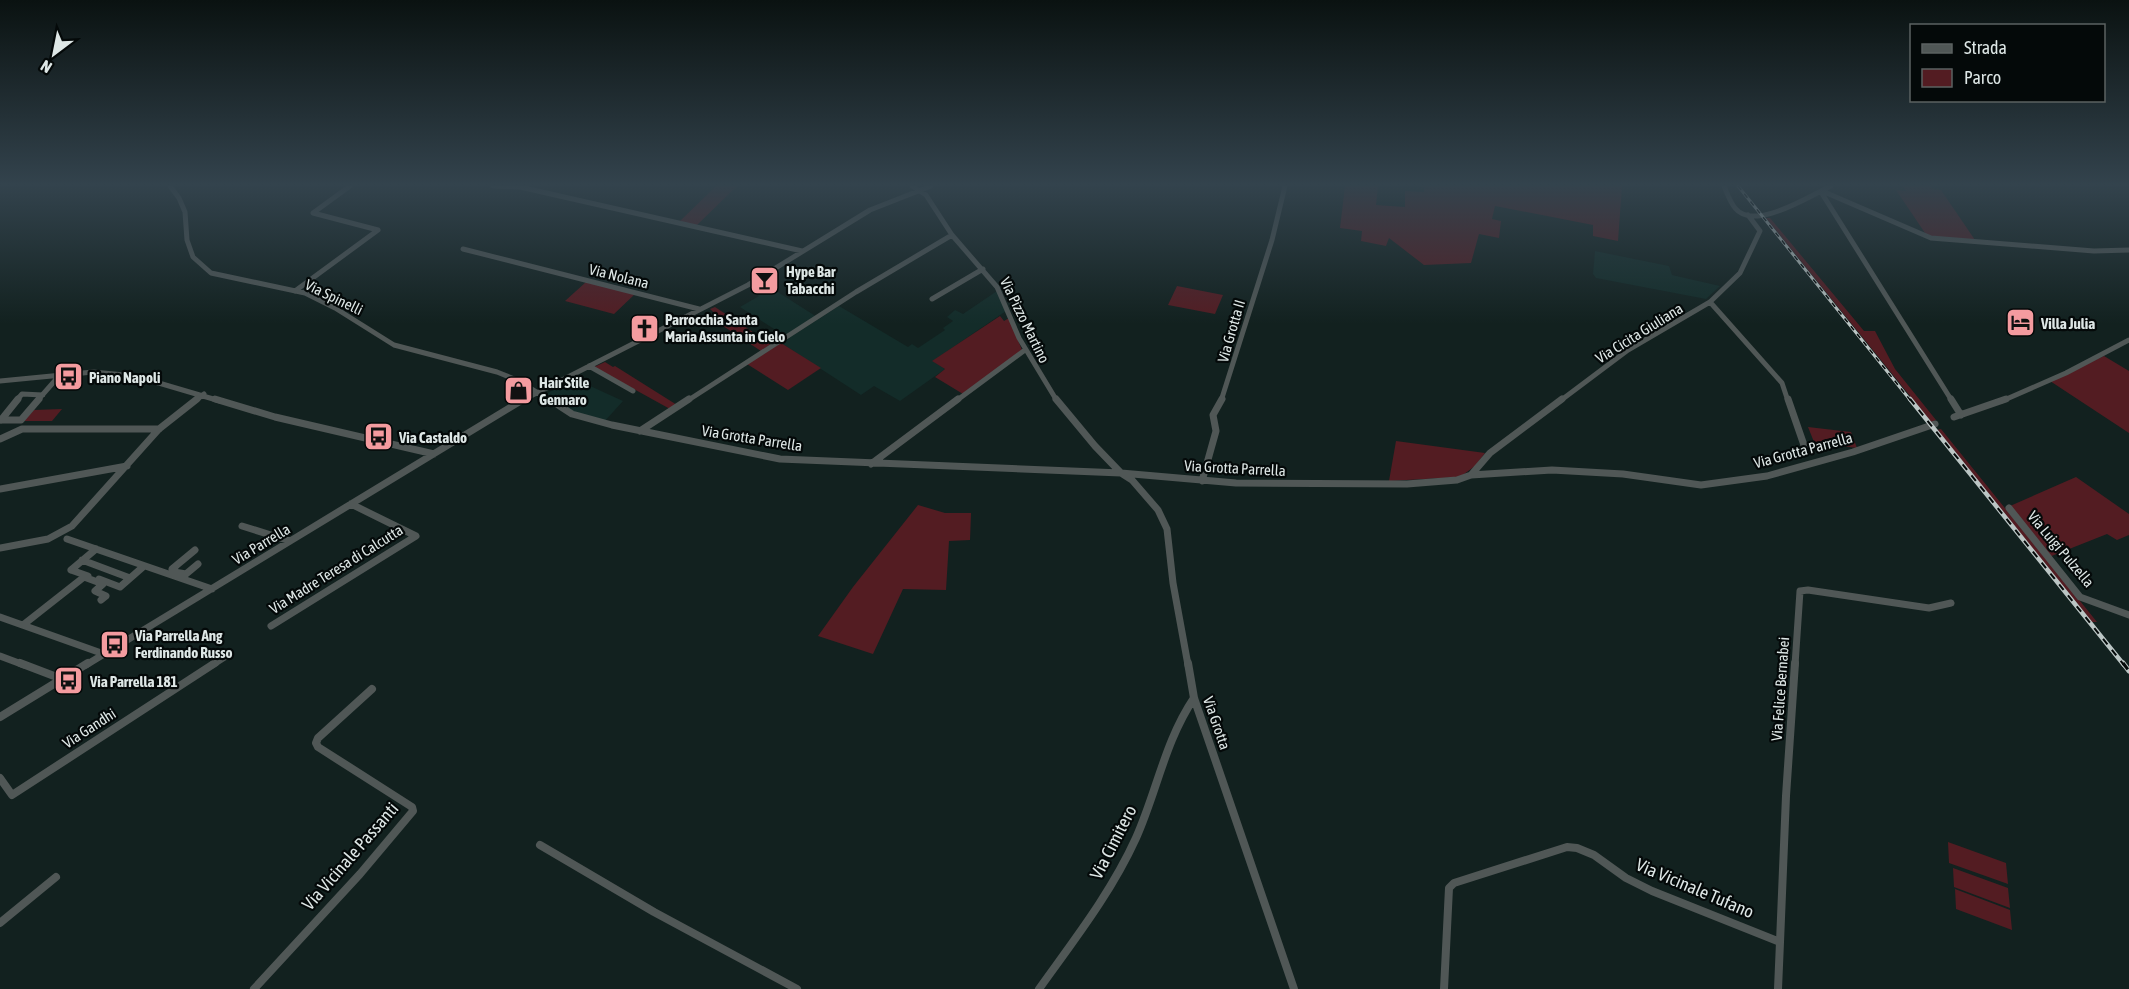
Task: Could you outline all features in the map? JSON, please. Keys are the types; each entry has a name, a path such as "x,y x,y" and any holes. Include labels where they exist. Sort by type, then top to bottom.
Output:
{"street":[{"name":"Via Spinelli","path":"187,232 190,254 201,268 218,275 305,293 335,308 394,345 488,368 519,381 535,393"},
{"path":"295,291 375,232"},
{"path":"719,232 802,251"},
{"path":"535,393 748,285 833,232"},
{"name":"Via Pizzo Martino","path":"950,232 997,286 1025,350 1050,392 1121,473"},
{"name":"Via Grotta II","path":"1202,481 1216,431 1213,415 1224,396 1274,232"},
{"name":"Via Cicita Giuliana","path":"1471,475 1490,453 1628,350 1710,302 1738,276 1759,232"},
{"path":"1847,232 1961,415"},
{"path":"1916,232 1930,238 2094,251 2129,250"},
{"path":"640,431 856,292 952,235"},
{"name":"Via Nolana","path":"463,249 699,309"},
{"path":"932,299 983,269"},
{"path":"1710,302 1782,383 1805,448"},
{"path":"1954,417 1998,403 2091,361 2129,340"},
{"path":"871,464 1025,350"},
{"path":"589,366 633,391"},
{"path":"0,381 114,372 204,394 275,417 434,454"},
{"path":"0,420 21,420 59,376"},
{"name":"Via Grotta Parrella","path":"535,393 572,414 760,456 871,464 1121,473 1202,481 1294,484 1407,484 1457,480 1471,475 1552,470 1623,474 1701,485 1767,476 1853,452 1935,424"},
{"name":"Via Parrella","path":"0,717 535,393"},
{"path":"0,420 22,394 43,394"},
{"path":"0,548 48,539 65,531 81,519 159,429 204,394"},
{"path":"0,439 22,429 159,429"},
{"path":"0,489 127,466"},
{"name":"Via Grotta","path":"1121,473 1132,480 1158,510 1167,529 1176,606 1194,698 1294,989"},
{"name":"Via Madre Teresa di Calcutta","path":"271,626 416,536 351,504"},
{"name":"Via Luigi Pulzella","path":"2009,508 2080,597 2129,615"},
{"path":"243,526 290,542"},
{"path":"67,539 212,589"},
{"path":"96,549 71,570 120,586 144,566"},
{"path":"195,550 172,569 173,572 186,574 198,564"},
{"path":"82,560 130,578"},
{"path":"23,625 84,577 103,584 95,591 106,596 101,600"},
{"name":"Via Felice Bernabei","path":"1780,942 1786,796 1800,591 1808,590 1929,608 1951,603"},
{"path":"0,617 104,654"},
{"name":"Via Gandhi","path":"0,778 12,795 229,654"},
{"path":"0,656 62,679"},
{"name":"Via Vicinale Passanti","path":"254,989 360,874 413,811 412,807 318,747 316,743 318,738 372,689"},
{"name":"Via Cimitero","path":"1039,989 1106,893 1135,842 1146,817 1178,722 1194,698"},
{"path":"540,845 654,912 797,989"},
{"name":"Via Vicinale Tufano","path":"1444,989 1449,888 1454,883 1567,847 1577,847 1601,859 1633,883 1780,942"},
{"path":"0,923 56,877"},
{"path":"1779,989 1780,942"}],"shaded area":[{"path":"1595,251 1669,266 1672,275 1720,286 1706,299 1596,278 1593,274"},
{"path":"762,282 817,317 785,336 740,307 759,296 751,289"},
{"path":"997,291 1006,311 933,361 945,369 900,401 874,386 861,395 781,343 839,306 908,347 912,344 918,348 945,330 943,328 953,321 947,317 955,310 963,314"},
{"path":"572,378 623,401 604,422 574,413 561,405 564,402 552,400 545,395"}],"green space":[{"path":"1362,232 1500,232 1499,238 1479,234 1471,263 1424,265 1389,238 1386,246 1361,241"},
{"path":"1593,232 1619,232 1618,241 1593,236"},
{"path":"1777,232 1782,232 1864,331 1875,331 1895,369 1936,420 1931,422"},
{"path":"1924,232 1970,232 1975,240 1927,236"},
{"path":"586,282 635,294 614,314 565,301"},
{"path":"1177,286 1223,295 1215,314 1168,305"},
{"path":"715,307 771,344 761,351 714,320 719,317 710,309"},
{"path":"1000,316 1004,321 1009,318 1022,350 963,394 935,377 945,369 932,361"},
{"path":"781,343 821,368 788,390 747,364"},
{"path":"2104,356 2129,371 2129,433 2050,381"},
{"path":"605,362 677,405 670,409 594,367"},
{"path":"62,409 52,421 24,421 34,410"},
{"path":"1808,427 1851,432 1857,448 1814,442"},
{"path":"1941,429 2097,622 2092,622 1937,430"},
{"path":"1396,441 1485,453 1475,466 1460,477 1389,481"},
{"path":"2076,477 2129,514 2129,535 2117,540 2107,534 2049,557 2010,506"},
{"path":"918,505 945,513 971,513 970,540 949,541 946,590 903,589 873,654 818,636 853,587"},
{"path":"1948,842 2006,863 2008,884 1949,863"},
{"path":"1953,868 2008,888 2010,908 1954,887"},
{"path":"1955,889 2010,910 2012,930 1956,909"}],"railway":[{"path":"1775,232 1911,401"},
{"path":"1910,399 2124,665"},
{"path":"2123,663 2129,671"}],"place":[{"name":"Hype Bar Tabacchi","path":"765,280"},
{"name":"Villa Julia","path":"2020,323"},
{"name":"Parrocchia Santa Maria Assunta in Cielo","path":"644,328"},
{"name":"Piano Napoli","path":"68,377"},
{"name":"Hair Stile Gennaro","path":"518,391"},
{"name":"Via Castaldo","path":"378,437"},
{"name":"Via Parrella Ang Ferdinando Russo","path":"114,644"},
{"name":"Via Parrella 181","path":"69,681"}]}
